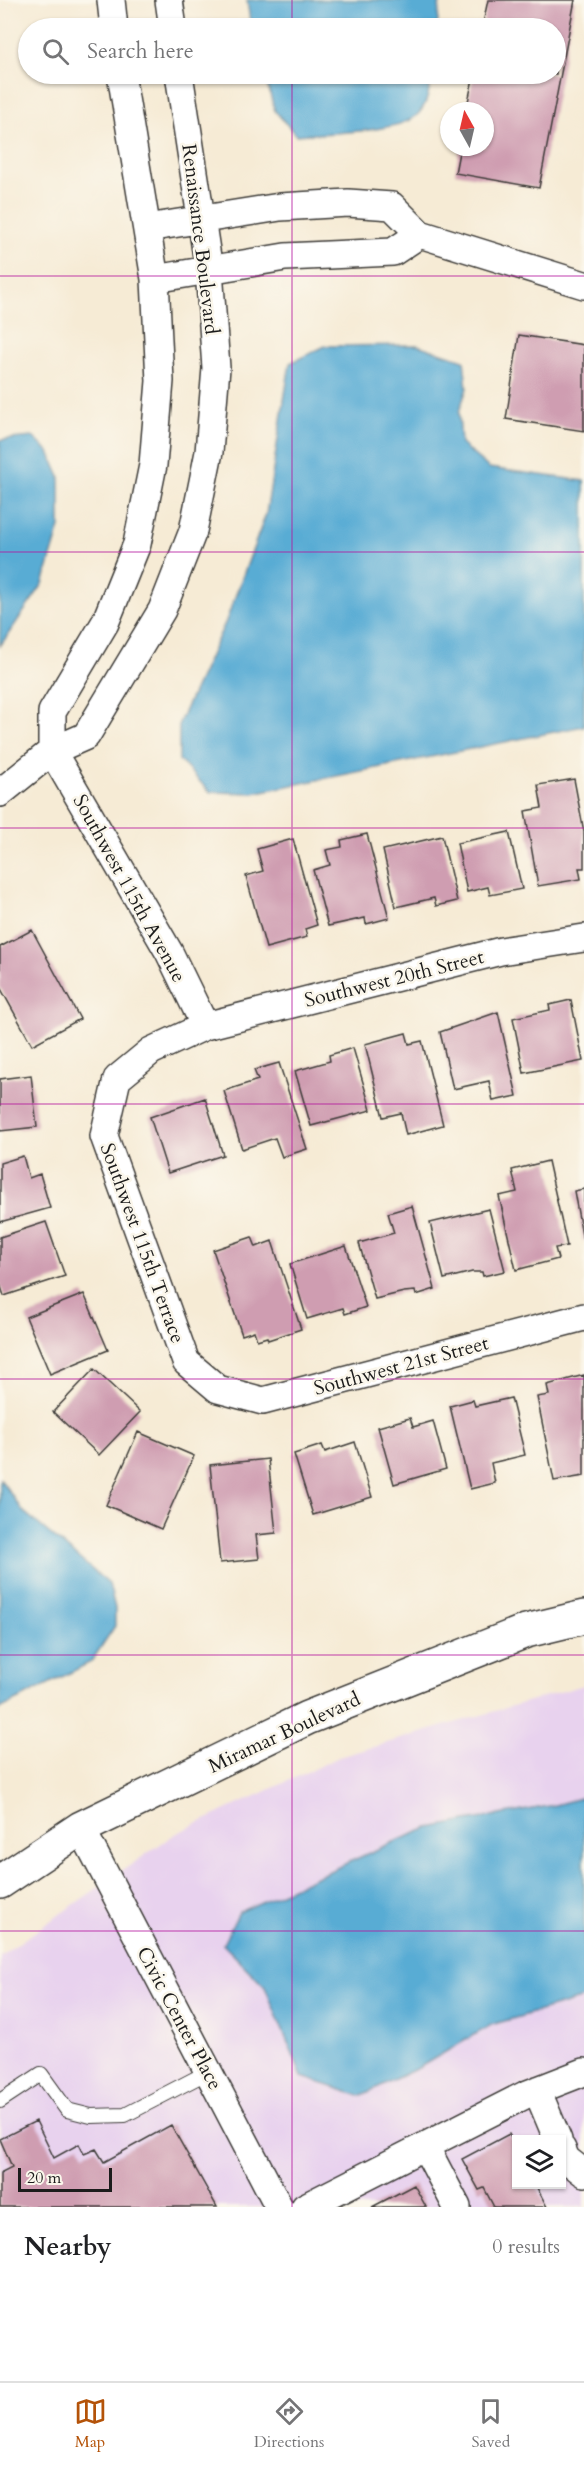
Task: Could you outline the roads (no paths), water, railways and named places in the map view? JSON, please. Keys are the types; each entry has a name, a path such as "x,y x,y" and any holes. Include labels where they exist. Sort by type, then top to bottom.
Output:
{"street":[{"path":"111,0 113,18"},
{"path":"169,0 172,18"},
{"path":"52,751 52,712 105,623 137,544 153,465 160,381 155,279 123,84"},
{"name":"Renaissance Boulevard","path":"0,793 52,751 86,736 162,610 193,531 209,452 216,368 209,270 181,84"},
{"path":"147,228 280,207 348,203 392,206 420,234 584,285"},
{"path":"155,279 285,257 393,252 420,234"},
{"name":"Southwest 115th Avenue","path":"52,751 169,952 205,1026"},
{"name":"Southwest 20th Street","path":"205,1026 501,951 584,938"},
{"name":"Southwest 115th Terrace","path":"205,1026 151,1051 117,1078 104,1136 186,1362 218,1389"},
{"name":"Southwest 21st Street","path":"218,1389 263,1401 584,1317"},
{"name":"Miramar Boulevard","path":"0,1882 81,1828 307,1718 526,1630 584,1617"},
{"name":"Civic Center Place","path":"81,1828 279,2207"},
{"path":"305,2207 537,2090 584,2072"},
{"path":"537,2090 556,2135"},
{"path":"425,2146 457,2207"},
{"path":"566,2159 584,2173"}],"lane":[{"path":"0,2101 41,2074 67,2110 91,2115 125,2115 208,2072"}],"water":[{"path":"247,0 440,0 438,18 250,18"},
{"path":"267,84 430,84 426,102 416,116 406,122 376,129 296,135 275,111"},
{"path":"417,345 464,360 467,388 459,412 461,444 489,468 584,481 584,726 253,793 210,792 179,760 179,723 226,621 266,514 290,363 325,346"},
{"path":"33,437 49,452 60,477 60,527 43,584 0,646 0,440"},
{"path":"0,1479 23,1511 109,1584 115,1608 115,1626 91,1662 0,1709"},
{"path":"584,1797 584,1998 491,2025 420,2067 360,2096 302,2077 265,1987 223,1944 239,1912 429,1828 555,1805"}]}
